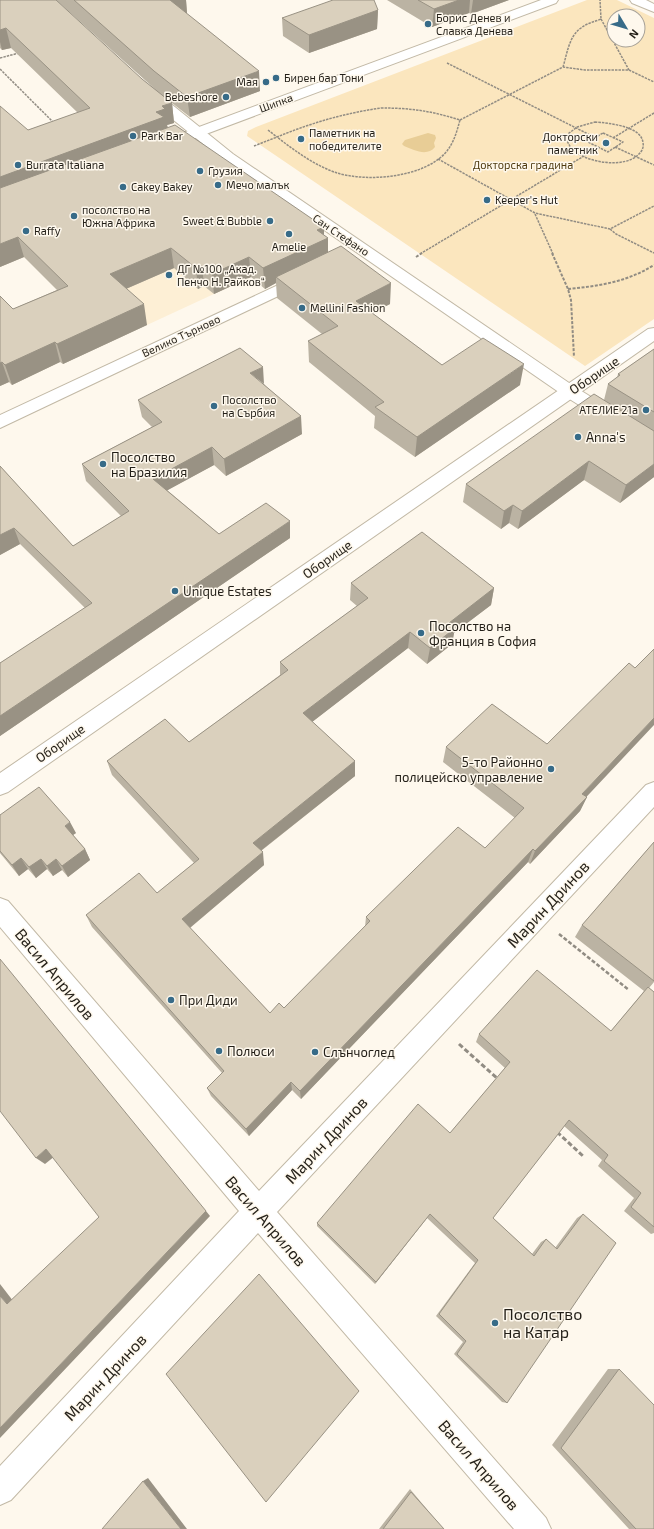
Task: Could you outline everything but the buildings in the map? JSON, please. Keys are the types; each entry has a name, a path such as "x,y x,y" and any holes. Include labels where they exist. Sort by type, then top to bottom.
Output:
{"street":[{"name":"Шипка","path":"147,151 552,0"},
{"path":"636,0 654,8"},
{"name":"Сан Стефано","path":"140,84 197,133 356,253 393,270 569,391 654,444"},
{"name":"Велико Търново","path":"0,422 321,270"},
{"name":"Оборище","path":"0,785 654,333"},
{"name":"Марин Дринов","path":"0,1490 258,1212 654,792"},
{"name":"Васил Априлов","path":"0,909 258,1212 535,1529"}],"path":[{"path":"600,0 601,19 629,70"},
{"path":"563,67 577,32 581,28 601,19"},
{"path":"420,49 596,138"},
{"path":"0,58 23,52"},
{"path":"460,120 437,111 417,108 383,107 324,118 277,137 317,164 336,172 358,178 385,177 430,164 438,159 449,148 460,120 563,67 585,70 629,70 654,82"},
{"path":"0,69 56,126"},
{"path":"613,138 654,113"},
{"path":"595,122 619,124 629,128 642,139 644,146 642,152 636,157 628,160 605,163 583,157 574,152 569,146 567,139 569,133 575,128 595,122"},
{"path":"602,133 623,142 608,152 588,142 596,138 602,133"},
{"path":"393,270 513,200 599,147"},
{"path":"615,147 654,165"},
{"path":"438,159 535,213 610,229 616,234 654,253"},
{"path":"610,229 654,206"},
{"path":"535,213 568,289 571,300 574,358 569,391"},
{"path":"568,289 626,280 640,274 654,265"},
{"path":"537,916 629,990"},
{"path":"436,1023 501,1081"},
{"path":"554,1129 583,1156"}],"shaded area":[{"path":"428,133 435,135 436,138 434,143 435,147 428,152 416,151 402,144 405,140"},
{"name":"ДГ №100 „Акад. Пенчо Н. Райков“","path":"199,226 259,273 147,325 77,276"}],"green space":[{"name":"Докторска градина","path":"587,0 617,0 633,8 606,8 606,48 646,48 646,14 654,18 654,319 585,366 247,136 248,131"}],"place":[{"name":"Борис Денев и Славка Денева","path":"428,24"},
{"name":"Бирен бар Тони","path":"276,78"},
{"name":"Мая","path":"266,82"},
{"name":"Bebeshore","path":"226,97"},
{"name":"Park Bar","path":"133,136"},
{"name":"Паметник на победителите","path":"301,139"},
{"name":"Докторски паметник","path":"606,143"},
{"name":"Burrata Italiana","path":"18,165"},
{"name":"Грузия","path":"200,171"},
{"name":"Мечо малък","path":"218,185"},
{"name":"Cakey Bakey","path":"123,187"},
{"name":"Keeper's Hut","path":"487,200"},
{"name":"посолство на Южна Африка","path":"74,216"},
{"name":"Sweet & Bubble","path":"270,221"},
{"name":"Raffy","path":"26,231"},
{"name":"Amelie","path":"289,234"},
{"name":"ДГ №100 „Акад. Пенчо Н. Райков“","path":"169,275"},
{"name":"Mellini Fashion","path":"302,308"},
{"name":"Посолство на Сърбия","path":"214,406"},
{"name":"АТЕЛИЕ 21а","path":"646,410"},
{"name":"Anna's","path":"578,437"},
{"name":"Посолство на Бразилия","path":"103,464"},
{"name":"Unique Estates","path":"175,591"},
{"name":"Посолство на Франция в София","path":"421,633"},
{"name":"5-то Районно полицейско управление","path":"551,769"},
{"name":"При Диди","path":"171,1000"},
{"name":"Полюси","path":"219,1051"},
{"name":"Слънчоглед","path":"315,1052"},
{"name":"Посолство на Катар","path":"495,1323"}]}
